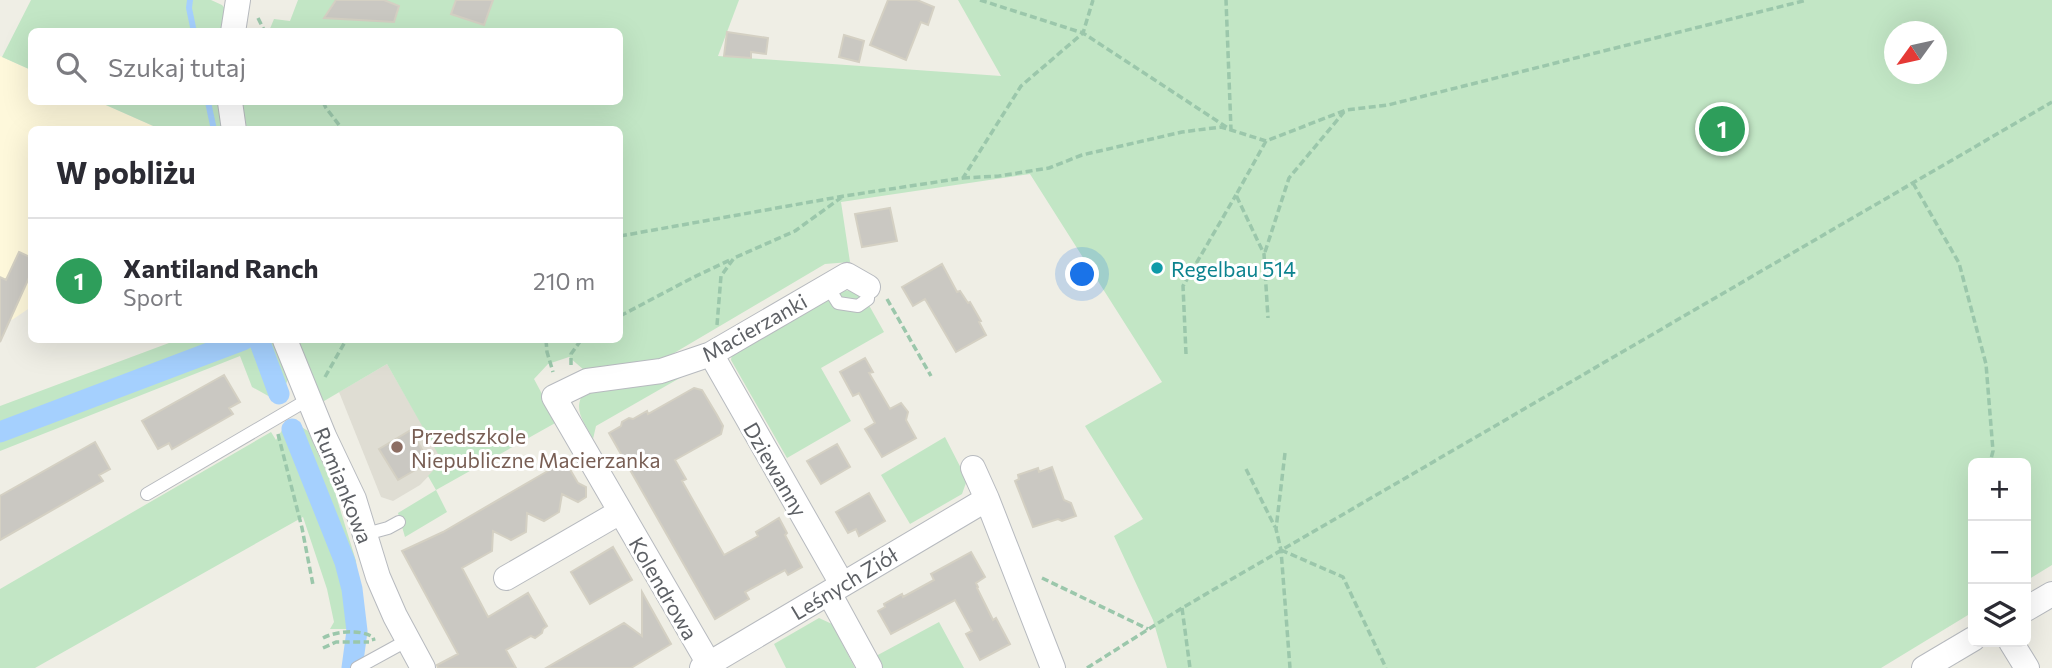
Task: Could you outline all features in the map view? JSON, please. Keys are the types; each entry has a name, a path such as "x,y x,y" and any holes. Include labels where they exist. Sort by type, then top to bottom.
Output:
{"street":[{"path":"234,28 238,0"},
{"path":"230,105 233,126"},
{"name":"Macierzanki","path":"557,396 587,380 661,371 713,353 848,275 868,287"},
{"name":"Rumiankowa","path":"286,343 324,436 354,499 378,577 423,668"},
{"name":"Dziewanny","path":"713,353 835,588 870,668"},
{"name":"Kolendrowa","path":"557,396 705,666"},
{"path":"972,468 987,499 1053,668"},
{"name":"Leśnych Ziół","path":"705,666 987,499"},
{"name":"Kolendrowa","path":"506,578 620,512"},
{"path":"2031,606 2052,594"},
{"path":"1924,668 1968,642"},
{"path":"2014,647 2027,668"}],"lane":[{"path":"147,494 274,419 310,401"},
{"path":"366,534 399,522"},
{"path":"363,665 408,640"}],"path":[{"path":"980,0 1083,33 1231,130"},
{"path":"963,178 1021,86 1083,33 1093,0"},
{"path":"1226,0 1231,130"},
{"path":"623,235 844,196 963,178 1049,169 1082,155 1182,132 1221,127 1266,141 1346,110 1388,105 1807,0"},
{"path":"1087,668 1182,608 2052,102"},
{"path":"324,105 340,126"},
{"path":"1268,318 1264,254 1289,178 1346,110"},
{"path":"1186,354 1184,286 1266,141"},
{"path":"1913,183 1959,263 1986,364 1991,458"},
{"path":"1236,195 1264,254"},
{"path":"623,314 692,278 795,231 844,196"},
{"path":"713,353 721,276 734,258"},
{"path":"868,287 878,285 931,376"},
{"path":"310,401 344,343"},
{"path":"546,343 557,396"},
{"path":"274,419 302,528 313,585"},
{"path":"1276,529 1285,453"},
{"path":"1246,469 1276,529 1281,551 1290,668"},
{"path":"1281,551 1343,577 1386,668"},
{"path":"1013,564 1148,629"},
{"path":"1182,608 1190,668"},
{"path":"323,638 341,632 368,634"},
{"path":"323,648 334,642 367,642"}],"shaded area":[{"path":"0,56 28,69 28,105 106,105 153,126 28,126 28,309 12,320 0,314"},
{"name":"Przedszkole Niepubliczne Macierzanka","path":"387,364 443,461 420,485 393,501 381,497 339,392"}],"green space":[{"path":"31,0 211,0 222,5 230,14 228,28 28,28 28,69 2,57"},
{"path":"298,0 739,0 718,56 1001,76 958,0 2052,0 2052,565 2031,578 2031,458 1968,458 1968,615 1881,668 1167,668 1153,620 1114,536 1143,519 1085,426 1162,382 1030,174 841,202 850,262 825,264 664,359 584,370 569,357 548,364 534,379 557,422 436,490 428,476 442,461 387,364 319,404 297,343 623,343 623,126 246,126 243,105 623,105 623,28 270,28 274,19 290,21"},
{"path":"106,105 223,105 226,126 153,126"},
{"path":"832,290 861,291 884,332 821,368 851,421 787,458 731,360 733,346"},
{"path":"169,343 274,343 288,379 283,392 272,398 252,387 240,356 0,451 0,406"},
{"path":"685,375 596,426 593,439 582,420 580,401 588,388"},
{"path":"295,423 308,431 333,486 356,561 362,629 330,629 334,622 327,589 303,517 35,668 0,668 0,589 271,432 276,440 284,427"},
{"path":"945,437 967,480 962,494 910,524 881,475"},
{"path":"436,490 447,512 405,537 398,513"},
{"path":"819,618 832,624 855,668 786,668 774,644"},
{"path":"939,622 964,668 883,668 876,656"}],"building":[{"path":"336,0 384,0 399,6 394,22 324,18"},
{"path":"456,0 493,0 484,25 451,14"},
{"path":"888,0 917,0 934,7 928,25 921,22 906,60 870,45"},
{"path":"727,32 768,38 766,54 751,52 751,58 724,56"},
{"path":"844,35 864,41 859,62 839,57"},
{"path":"890,208 897,241 862,247 855,214"},
{"path":"19,252 28,256 28,280 0,342 0,277 6,280"},
{"path":"942,264 957,292 960,291 968,303 970,302 986,335 956,352 925,299 913,306 902,287"},
{"path":"865,358 873,372 869,373 890,409 901,403 908,412 906,420 916,438 882,457 865,429 875,423 859,393 853,396 840,372"},
{"path":"224,375 240,402 229,408 233,414 172,449 169,443 158,449 142,421"},
{"path":"694,388 702,390 717,415 723,426 721,434 675,460 686,479 682,481 724,555 758,536 756,532 779,518 802,567 788,575 785,570 745,592 749,599 715,619 609,433 629,418 633,419 647,411 648,414"},
{"path":"411,430 429,462 398,480 379,449"},
{"path":"95,442 110,469 99,475 103,481 0,540 0,496"},
{"path":"837,444 850,467 821,484 807,461"},
{"path":"565,461 578,483 586,487 586,497 578,502 562,494 559,512 544,521 527,513 526,532 511,540 493,531 492,551 462,568 488,617 528,593 547,626 535,638 531,636 506,650 516,668 438,668 437,665 458,654 402,551 443,532"},
{"path":"1052,467 1064,500 1071,503 1076,516 1033,527 1015,481 1019,479 1018,475 1038,468 1039,472"},
{"path":"869,493 885,521 859,536 856,529 848,533 836,512"},
{"path":"613,547 632,580 590,604 571,572"},
{"path":"971,552 985,577 976,583 977,588 993,620 996,618 1010,644 980,660 966,634 972,631 955,600 891,634 878,611 885,607 884,604 934,580 931,574"},
{"path":"642,592 671,644 631,668 546,668 624,623 642,636"}],"waterway":[{"path":"190,0 193,28"},
{"path":"209,105 213,126"},
{"path":"0,432 235,343"},
{"path":"260,343 279,394"},
{"path":"292,429 345,562 352,589 357,631 352,668"}],"place":[{"name":"Xantiland Ranch","path":"1722,129"},
{"name":"Regelbau 514","path":"1157,268"},
{"name":"Przedszkole Niepubliczne Macierzanka","path":"397,447"}]}
